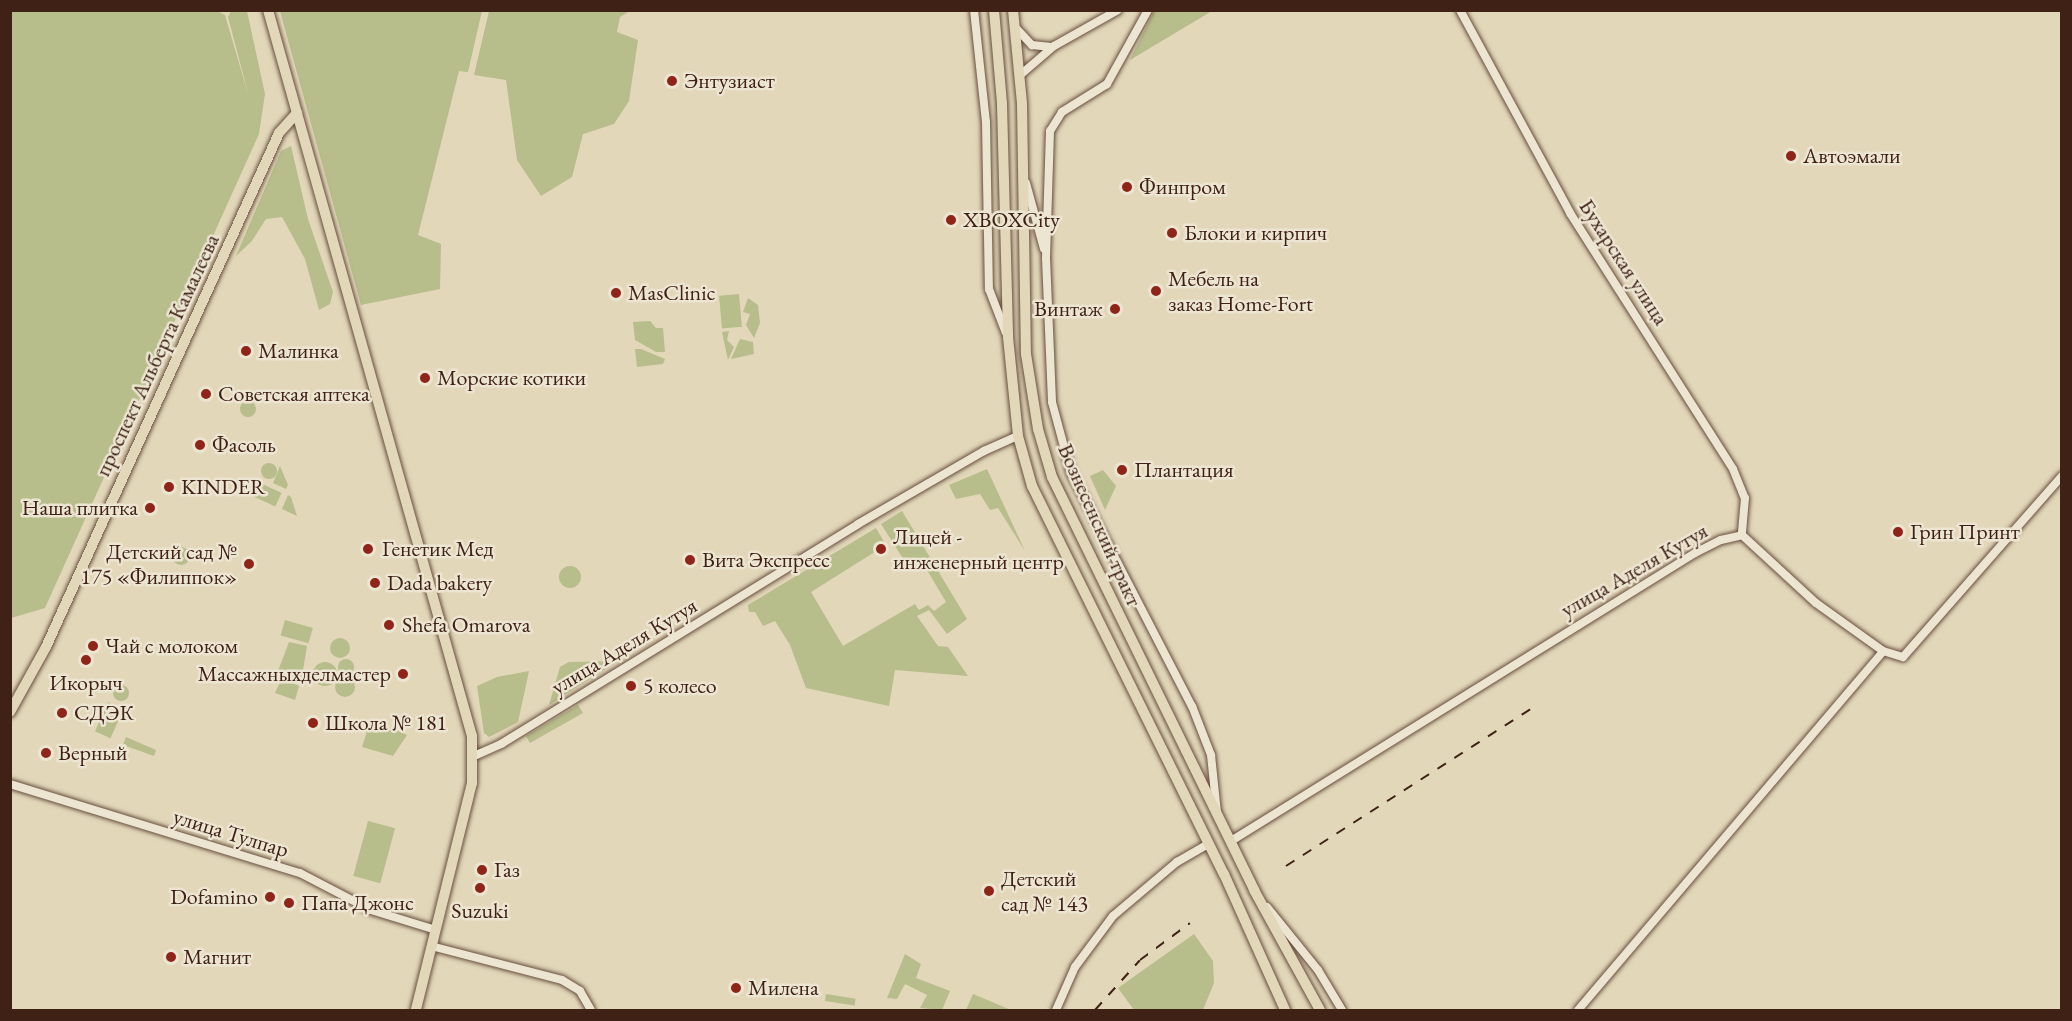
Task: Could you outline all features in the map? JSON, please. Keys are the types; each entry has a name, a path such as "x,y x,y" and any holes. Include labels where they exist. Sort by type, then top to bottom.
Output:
{"main road":[{"path":"268,10 459,687 474,756 472,783 416,1011"},
{"name":"Вознесенский тракт","path":"994,10 1003,128 1008,337 1018,436 1032,486 1059,546 1209,844 1286,1011"},
{"name":"Вознесенский тракт","path":"1015,10 1023,171 1026,354 1038,429 1049,467 1079,536 1217,816 1254,890 1320,1011"},
{"name":"проспект Альберта Камалеева","path":"10,712 46,647 279,133 297,113"}],"street":[{"path":"974,10 986,122 989,289 1008,337"},
{"path":"1019,76 1054,46 1118,10"},
{"path":"1148,10 1107,84 1054,120 1048,147 1046,258 1048,342 1057,429 1071,473 1192,706 1211,755 1217,816"},
{"name":"Бухарская улица","path":"1460,10 1570,213 1733,469 1745,498 1742,535"},
{"path":"1014,25 1032,45 1054,46"},
{"path":"1023,171 1046,258"},
{"name":"улица Аделя Кутуя","path":"474,756 501,744 858,524 984,451 1018,436"},
{"path":"1578,1011 1883,651 1908,655 2061,476"},
{"name":"улица Аделя Кутуя","path":"1231,841 1695,553 1720,540 1742,535 1816,603 1883,651"},
{"name":"улица Тулпар","path":"10,784 308,875 365,907 436,930"},
{"path":"1056,1011 1075,967 1113,916 1177,862 1209,844"},
{"path":"1254,890 1318,970 1342,1011"},
{"path":"432,946 562,980 580,992 591,1011"}],"green space":[{"path":"1154,10 1212,11 1130,60"},
{"path":"10,11 217,11 225,15 249,97 228,17 231,11 247,11 265,94 259,134 45,608 11,618"},
{"path":"280,11 482,11 468,72 459,71 418,235 441,244 440,289 361,305"},
{"path":"489,11 630,11 620,17 617,32 638,40 629,101 614,124 583,134 572,177 541,196 517,160 506,80 474,75"},
{"path":"291,146 308,219 333,292 330,304 319,310 305,259 282,217 266,219 252,241 236,256 281,151"},
{"path":"739,294 742,327 722,329 719,296"},
{"path":"748,298 758,305 760,323 754,338 746,325 750,314 743,312"},
{"path":"650,321 656,328 663,328 665,352 656,352 635,340 633,322"},
{"path":"729,331 727,340 734,347 728,360 722,332"},
{"path":"740,339 753,342 754,354 731,359"},
{"path":"635,349 641,349 665,359 663,364 637,367"},
{"path":"248,401 256,409 248,417 240,409"},
{"path":"269,463 275,465 277,471 275,477 269,479 263,477 261,471 263,465"},
{"path":"280,466 288,485 286,489 273,483"},
{"path":"987,469 1025,551 998,508 990,510 980,494 956,499 949,485"},
{"path":"1103,470 1116,486 1105,510 1090,476"},
{"path":"258,482 282,493 275,507 252,496"},
{"path":"288,495 291,497 297,516 282,509"},
{"path":"902,511 967,619 947,634 929,610 917,616 938,646 948,647 968,676 895,670 889,706 806,688 790,645 775,621 763,626 755,612 749,612 748,605 876,528 886,545 811,592 843,646 915,604 919,610 928,605 934,611 946,602 921,560 909,568 881,524"},
{"path":"181,547 187,550 190,556 187,562 181,565 175,562 172,556 175,550"},
{"path":"570,566 578,569 581,577 578,585 570,588 562,585 559,577 562,569"},
{"path":"285,620 313,628 308,643 281,635"},
{"path":"340,638 347,641 350,648 347,655 340,658 333,655 330,648 333,641"},
{"path":"289,642 307,646 301,682 278,671"},
{"path":"346,659 352,661 354,667 352,673 346,675 340,673 338,667 340,661"},
{"path":"618,661 549,705 560,667 569,662"},
{"path":"325,662 334,665 337,674 334,683 325,686 316,683 313,674 316,665"},
{"path":"529,671 518,722 489,737 484,733 477,686 497,677"},
{"path":"345,677 352,680 355,687 352,694 345,697 338,694 335,687 338,680"},
{"path":"282,678 299,686 295,700 275,693"},
{"path":"121,685 127,687 129,693 127,699 121,701 115,699 113,693 115,687"},
{"path":"108,702 124,709 111,738 95,731"},
{"path":"578,705 583,713 530,743 526,736"},
{"path":"371,719 407,735 393,756 362,747"},
{"path":"126,737 156,750 154,756 123,745"},
{"path":"368,821 395,828 380,883 353,876"},
{"path":"1194,934 1213,961 1214,983 1203,1010 1134,1010 1118,988"},
{"path":"905,954 921,964 916,978 950,991 942,1010 920,1008 927,995 905,984 897,999 887,998"},
{"path":"826,994 856,999 855,1006 825,1001"},
{"path":"973,994 1011,1010 966,1010"}],"railway":[{"path":"1286,866 1531,709"},
{"path":"1095,1010 1140,960 1190,923"}],"place":[{"name":"Энтузиаст","path":"672,81"},
{"name":"Автоэмали","path":"1791,156"},
{"name":"Финпром","path":"1127,187"},
{"name":"XBOXCity","path":"951,220"},
{"name":"Блоки и кирпич","path":"1172,233"},
{"name":"Мебель на заказ Home-Fort","path":"1156,291"},
{"name":"MasClinic","path":"616,293"},
{"name":"Винтаж","path":"1115,309"},
{"name":"Малинка","path":"246,351"},
{"name":"Морские котики","path":"425,378"},
{"name":"Советская аптека","path":"206,394"},
{"name":"Фасоль","path":"200,445"},
{"name":"Плантация","path":"1122,470"},
{"name":"KINDER","path":"169,487"},
{"name":"Наша плитка","path":"150,508"},
{"name":"Грин Принт","path":"1898,532"},
{"name":"Генетик Мед","path":"368,549"},
{"name":"Лицей - инженерный центр","path":"881,549"},
{"name":"Вита Экспресс","path":"690,560"},
{"name":"Детский сад № 175 «Филиппок»","path":"249,564"},
{"name":"Dada bakery","path":"375,583"},
{"name":"Shefa Omarova","path":"389,625"},
{"name":"Чай с молоком","path":"93,646"},
{"name":"Икорыч","path":"86,660"},
{"name":"Массажныхделмастер","path":"403,674"},
{"name":"5 колесо","path":"631,686"},
{"name":"СДЭК","path":"62,713"},
{"name":"Школа № 181","path":"313,723"},
{"name":"Верный","path":"46,753"},
{"name":"Газ","path":"482,870"},
{"name":"Suzuki","path":"480,888"},
{"name":"Детский сад № 143","path":"989,891"},
{"name":"Dofamino","path":"270,897"},
{"name":"Папа Джонс","path":"289,903"},
{"name":"Магнит","path":"171,957"},
{"name":"Милена","path":"736,988"}]}
